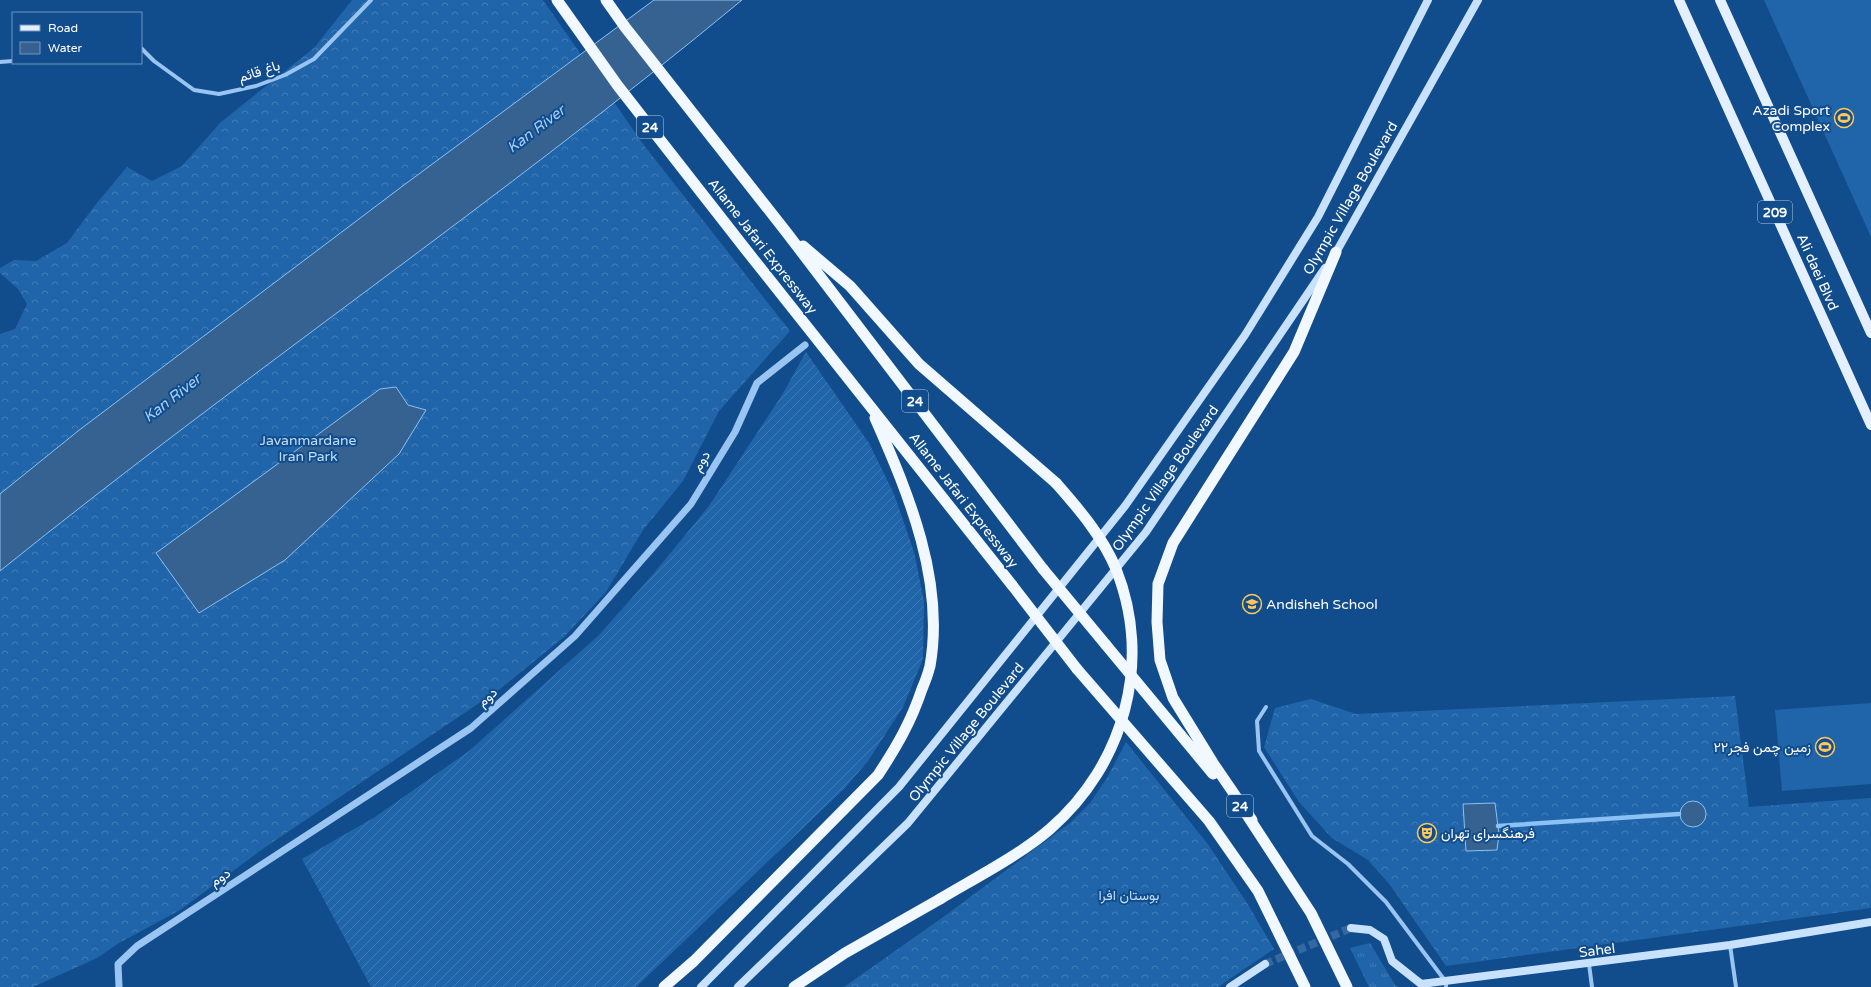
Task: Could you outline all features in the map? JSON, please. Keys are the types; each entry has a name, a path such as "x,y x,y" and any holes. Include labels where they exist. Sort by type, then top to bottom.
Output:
{"highway":[{"name":"Allame Jafari Expressway","path":"557,0 618,86 747,251 869,402 1077,669 1209,821 1258,891 1305,987"},
{"name":"Allame Jafari Expressway","path":"606,0 625,27 787,233 1043,568 1252,820 1311,913 1347,987"},
{"path":"787,233 850,286 919,364 1056,483 1097,535 1116,568 1128,608 1132,671 1129,698 1118,733 1104,764 1082,796 1049,829 1018,851 940,899 845,953 794,987"},
{"path":"1252,820 1213,763 1173,698 1160,660 1157,622 1158,584 1173,543 1294,352 1336,252"},
{"path":"664,987 694,961 878,775 900,743 917,706 930,667 934,627 927,566 903,482 869,402"}],"main road":[{"name":"Olympic Village Boulevard","path":"700,987 900,787 1125,506 1245,335 1318,217 1428,0"},
{"name":"Olympic Village Boulevard","path":"738,987 908,823 1146,532 1336,252 1478,0"},
{"name":"Ali daei Blvd","path":"1679,0 1871,425"},
{"name":"Ali daei Blvd","path":"1720,0 1871,333"},
{"name":"Sahel","path":"1351,928 1370,930 1384,939 1392,961 1421,984 1446,985 1730,945 1871,922"},
{"path":"1230,987 1264,964"}],"street":[{"name":"باغ قائم","path":"142,49 154,62 194,90 219,94 256,86 285,75 314,59 371,0"},
{"path":"0,62 12,61"},
{"name":"دوم","path":"119,987 118,964 137,946 471,728 575,636 691,504 735,432 757,383 805,345"},
{"path":"1266,707 1257,721 1259,751 1312,836 1348,864 1386,902 1446,985"},
{"path":"1730,945 1736,987"},
{"path":"1589,964 1592,987"}],"green space":[{"name":"Javanmardane Iran Park","path":"352,0 543,0 643,144 790,331 719,411 683,481 643,530 606,592 564,637 500,689 264,848 180,910 119,943 97,958 33,987 0,987 0,334 15,329 27,304 18,289 0,273 0,268 14,260 36,261 67,243 96,204 127,167 152,181 182,166 221,122 314,48"},
{"name":"Azadi Sport Complex","path":"1764,0 1871,0 1871,237"},
{"path":"806,352 869,443 894,494 914,552 924,601 923,659 903,707 868,761 844,789 636,987 371,987 302,859 375,817 469,751 599,635 654,573 709,506 782,395"},
{"path":"1735,696 1749,807 1871,798 1871,908 1446,966 1390,885 1368,860 1332,838 1299,802 1264,747 1275,708 1311,699 1356,714"},
{"name":"زمین چمن فجر۲۲","path":"1871,703 1871,784 1782,791 1775,710"},
{"name":"بوستان افرا","path":"1126,742 1207,843 1247,903 1274,949 1218,987 844,987 946,915 1070,823 1090,803 1107,778"},
{"path":"1370,943 1395,985 1398,987 1369,987 1350,948"}],"water":[{"name":"Kan River","path":"654,0 742,0 559,146 185,427 0,571 0,494 78,431 404,185"},
{"path":"396,387 408,405 426,410 399,454 285,560 199,613 156,553 380,389"},
{"path":"1693,801 1702,805 1706,814 1702,823 1693,827 1684,823 1680,814 1684,805"},
{"path":"1495,803 1499,834 1497,850 1466,851 1463,804"}],"waterway":[{"path":"1498,826 1679,814"}],"tunnel":[{"path":"1265,964 1351,928"}],"place":[{"name":"Azadi Sport Complex","path":"1844,118"},
{"name":"Andisheh School","path":"1252,604"},
{"name":"زمین چمن فجر۲۲","path":"1825,747"},
{"name":"فرهنگسرای تهران","path":"1427,833"}]}
